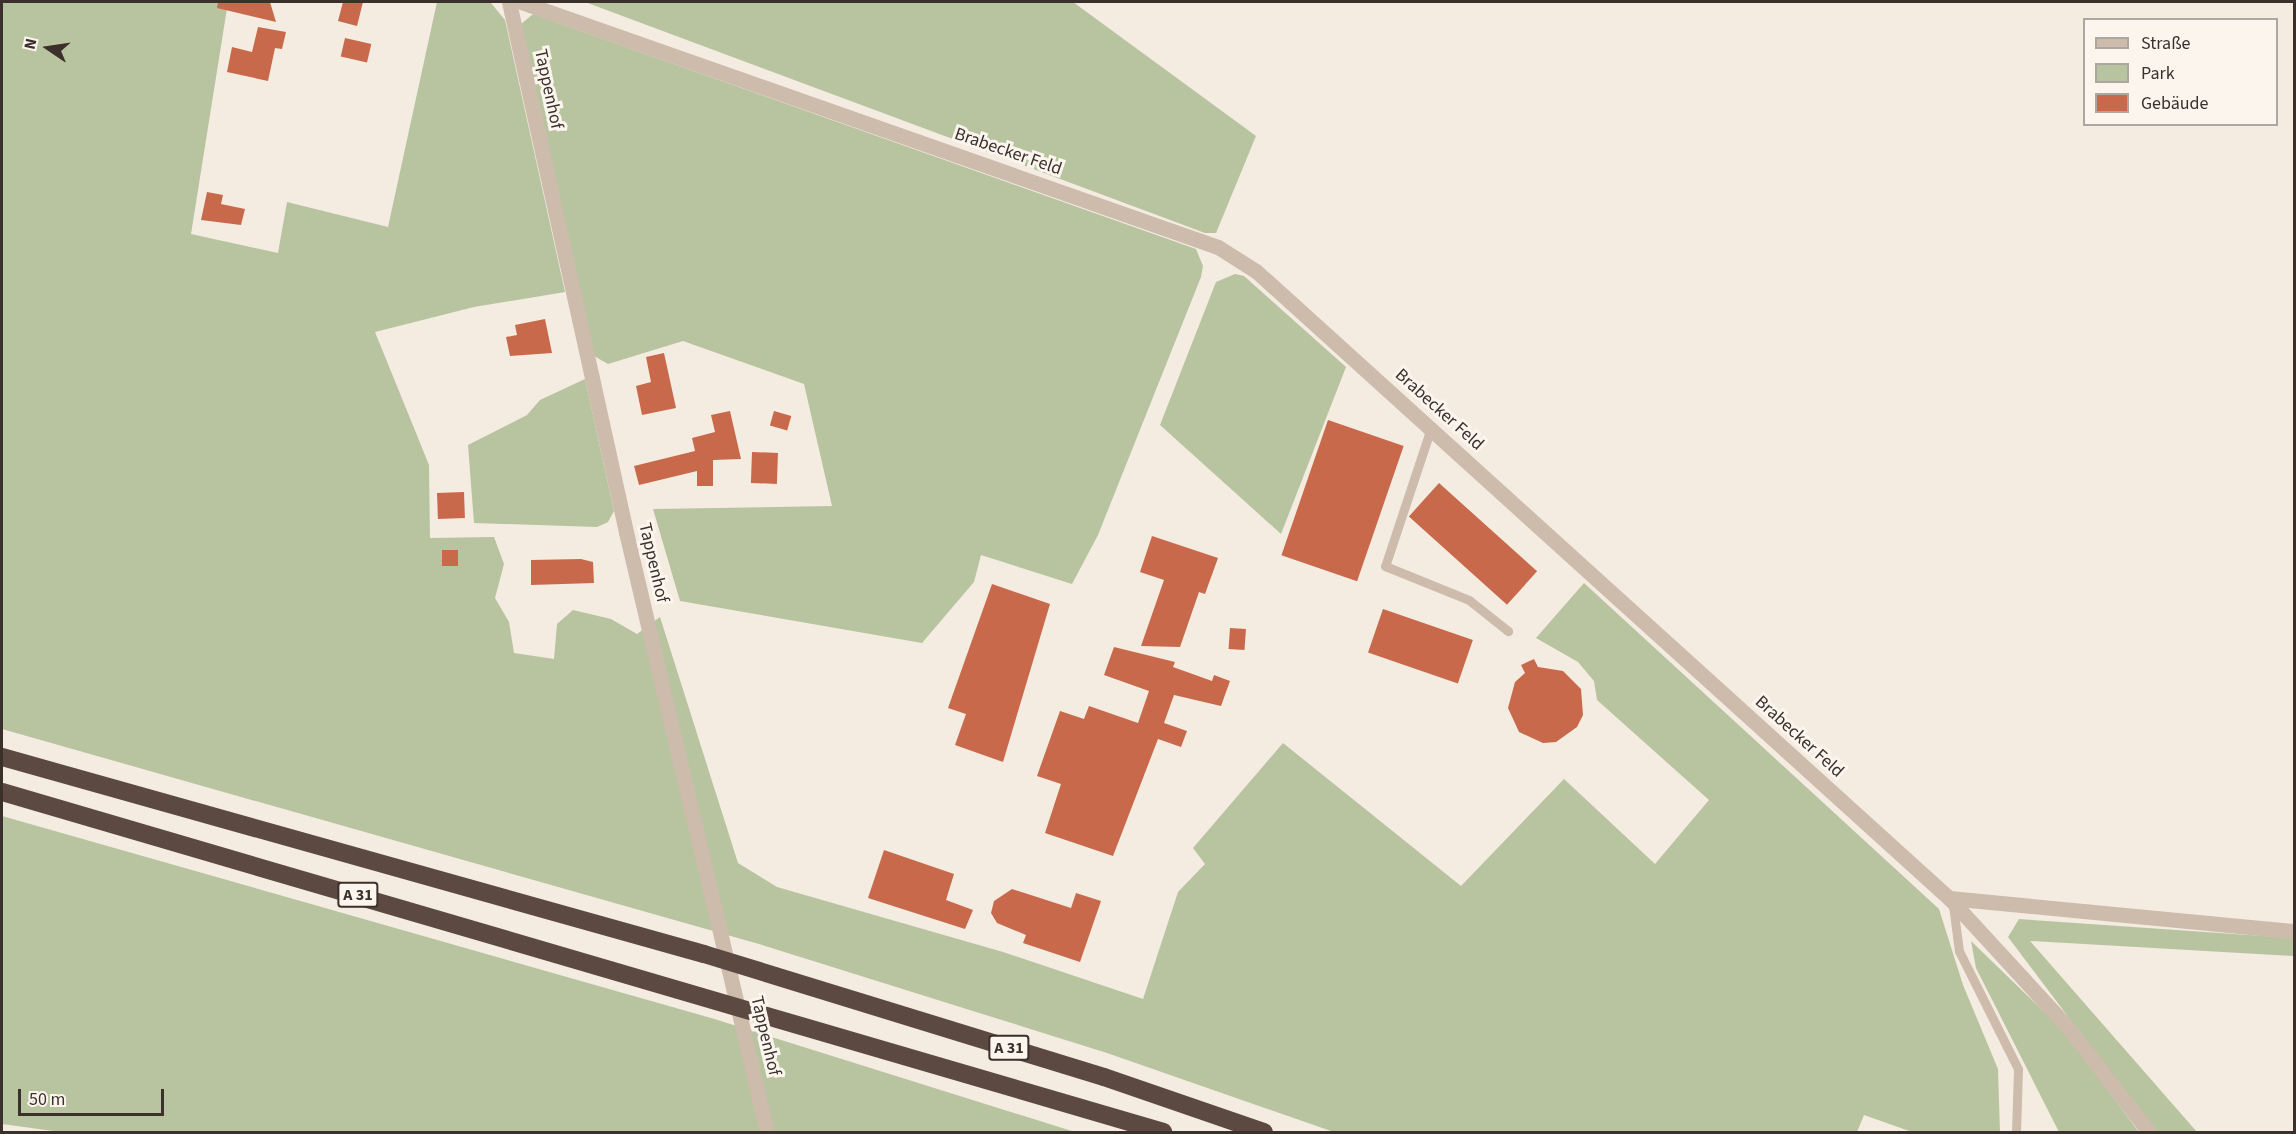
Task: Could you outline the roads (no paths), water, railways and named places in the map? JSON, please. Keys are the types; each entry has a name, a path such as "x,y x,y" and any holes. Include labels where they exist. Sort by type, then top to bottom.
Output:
{"highway":[{"name":"A 31","path":"2,757 704,954 1093,1073 1264,1132"},
{"name":"A 31","path":"2,792 1163,1132"}],"street":[{"name":"Tappenhof","path":"509,2 626,531 767,1132"},
{"name":"Brabecker Feld","path":"521,2 1218,247 1256,271 1951,900 2065,1024 2149,1132"},
{"path":"1951,900 2295,931"}],"lane":[{"path":"1431,428 1385,566 1469,600 1508,630"},
{"path":"1951,900 1959,951 2018,1069 2016,1132"}]}
